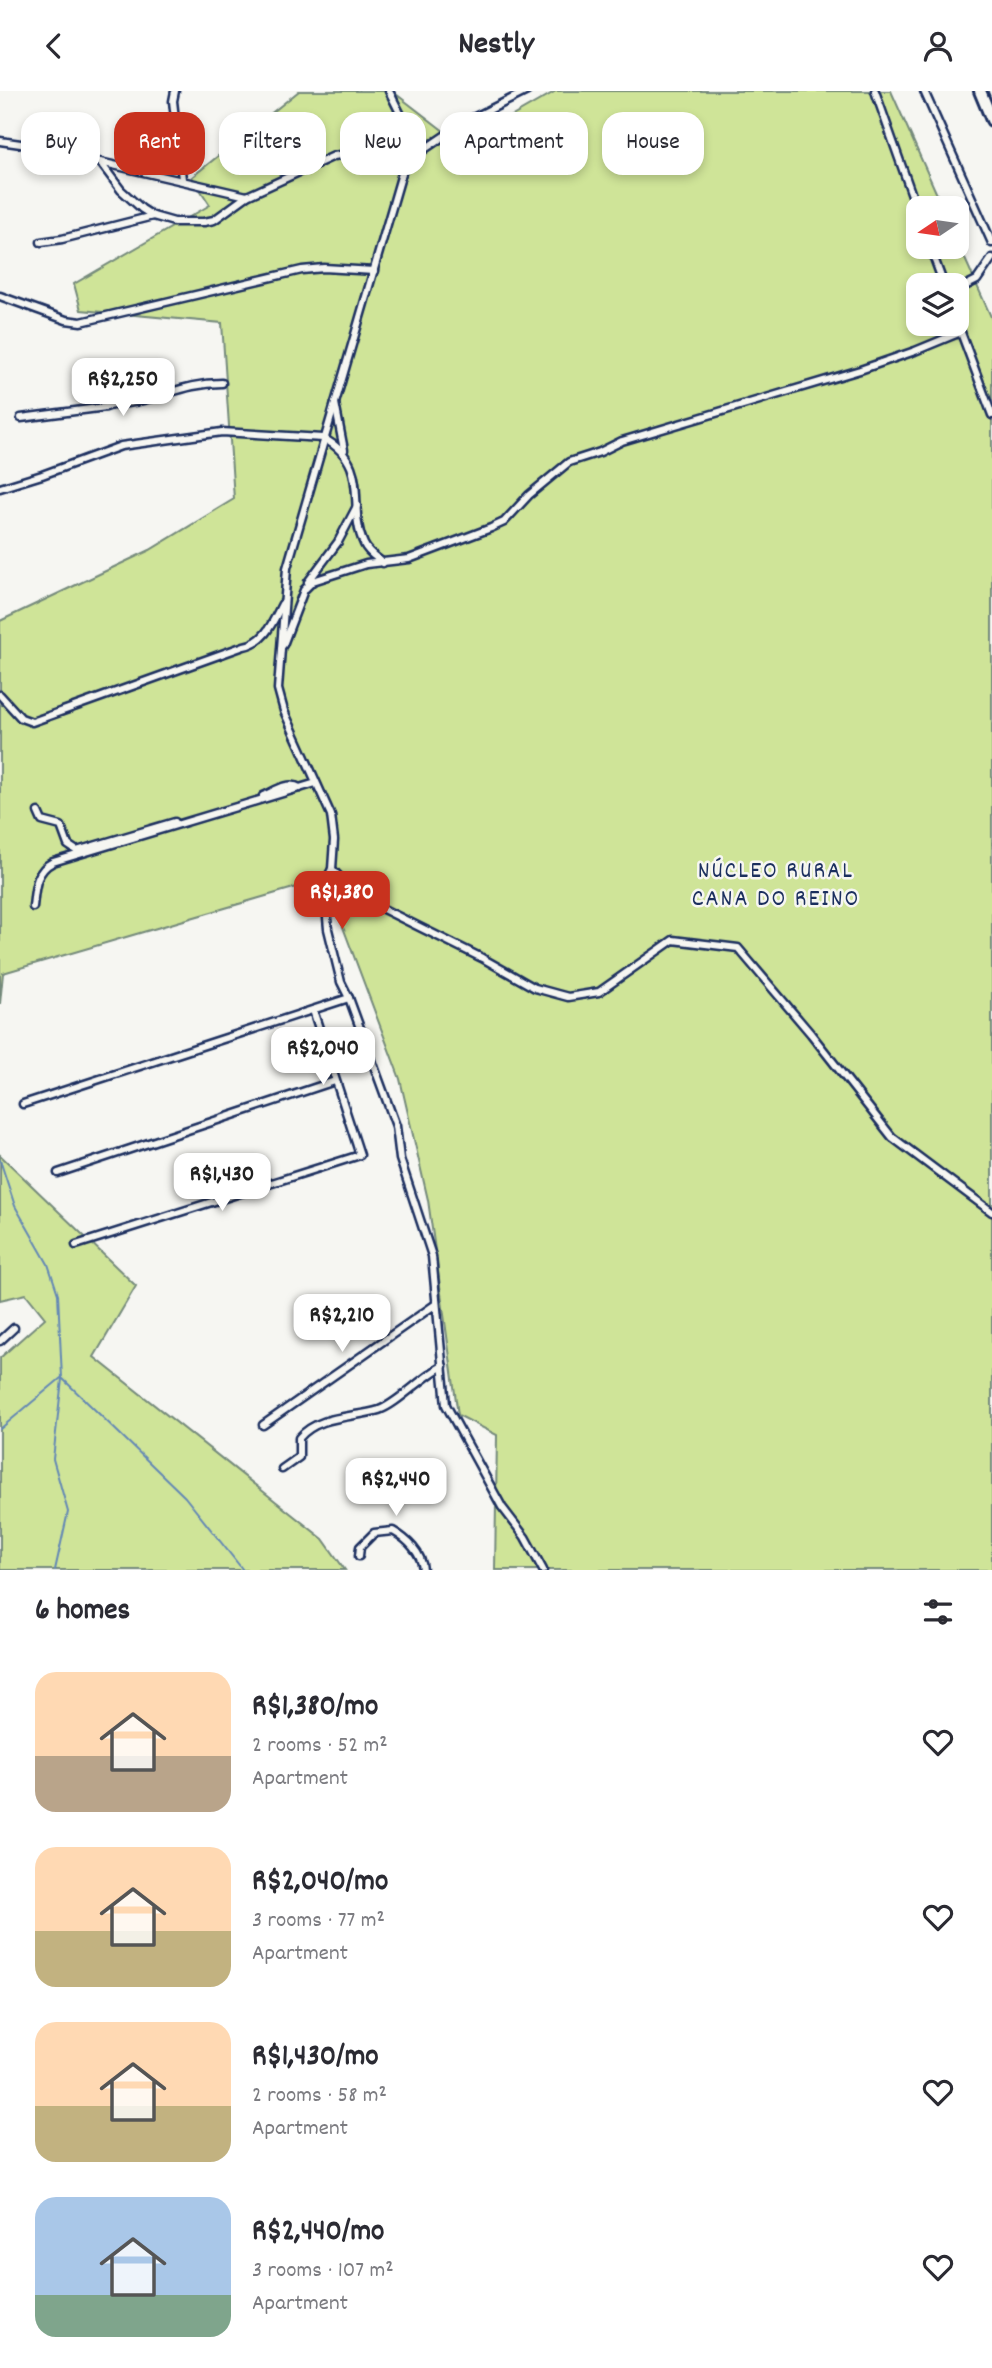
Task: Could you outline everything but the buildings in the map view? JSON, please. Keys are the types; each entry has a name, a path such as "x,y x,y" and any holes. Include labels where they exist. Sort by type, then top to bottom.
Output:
{"highway":[{"path":"980,91 992,120"}],"street":[{"path":"175,91 173,101 182,179"},
{"path":"390,91 400,112"},
{"path":"426,148 465,122 527,91"},
{"path":"874,91 912,196"},
{"path":"924,91 992,243"},
{"path":"0,141 21,144"},
{"path":"100,162 121,190 153,216 174,222 204,222 214,220 247,196 340,155"},
{"path":"100,162 247,196"},
{"path":"403,175 323,438 287,568 278,689 284,711 334,827 332,869 324,884 328,929 341,982 396,1126 400,1159 432,1256 446,1405 502,1507 543,1570"},
{"path":"41,242 153,216"},
{"path":"969,284 977,280 992,258"},
{"path":"0,296 66,320 81,322 302,270 324,268 374,271"},
{"path":"304,590 313,581 334,573 366,564 409,559 504,522 529,495 569,462 600,452 622,441 894,359 951,336"},
{"path":"962,336 992,415"},
{"path":"21,418 128,404 190,385 222,383"},
{"path":"335,400 344,452 357,488 358,522 364,545 383,563"},
{"path":"0,488 121,446 222,432 323,438 344,452"},
{"path":"282,647 313,572 338,542 358,506"},
{"path":"0,695 22,718 32,722 255,644 269,629 283,602"},
{"path":"33,907 38,876 44,867 53,862 316,783"},
{"path":"38,812 42,821 61,826 68,845 77,851 266,795 287,785 300,788"},
{"path":"332,869 350,888 372,903 535,988 568,997 599,992 673,940 738,948 811,1034 892,1137 992,1212"},
{"path":"23,1104 349,998"},
{"path":"76,1245 360,1155 313,1010"},
{"path":"58,1173 335,1081"},
{"path":"263,1425 436,1304"},
{"path":"0,1341 15,1328"},
{"path":"282,1469 299,1457 299,1439 313,1426 386,1407 429,1373 443,1366"},
{"path":"359,1556 360,1547 374,1533 393,1531 419,1554 423,1570"}],"green space":[{"path":"299,91 392,91 419,112 340,112 340,175 426,175 426,117 440,128 440,175 588,175 588,112 519,112 556,91 891,91 938,196 906,196 906,259 965,259 992,319 992,1570 495,1570 497,1435 458,1415 428,1200 400,1079 340,919 338,875 3,973 0,1004 0,621 150,550 234,499 222,323 81,310 74,284 210,205 192,177 205,175 205,167 219,155 219,175 326,175 326,112 273,112"},
{"path":"0,1155 136,1286 94,1357 323,1539 345,1570 0,1570 0,1358 45,1318 26,1294 0,1300"}],"waterway":[{"path":"0,1160 15,1206 48,1264 58,1294 62,1378 185,1497 243,1570"},
{"path":"0,1429 61,1378"},
{"path":"55,1570 68,1512 53,1459 62,1379"}],"district":[{"name":"NÚCLEO RURAL CANA DO REINO","path":"776,883"}]}
